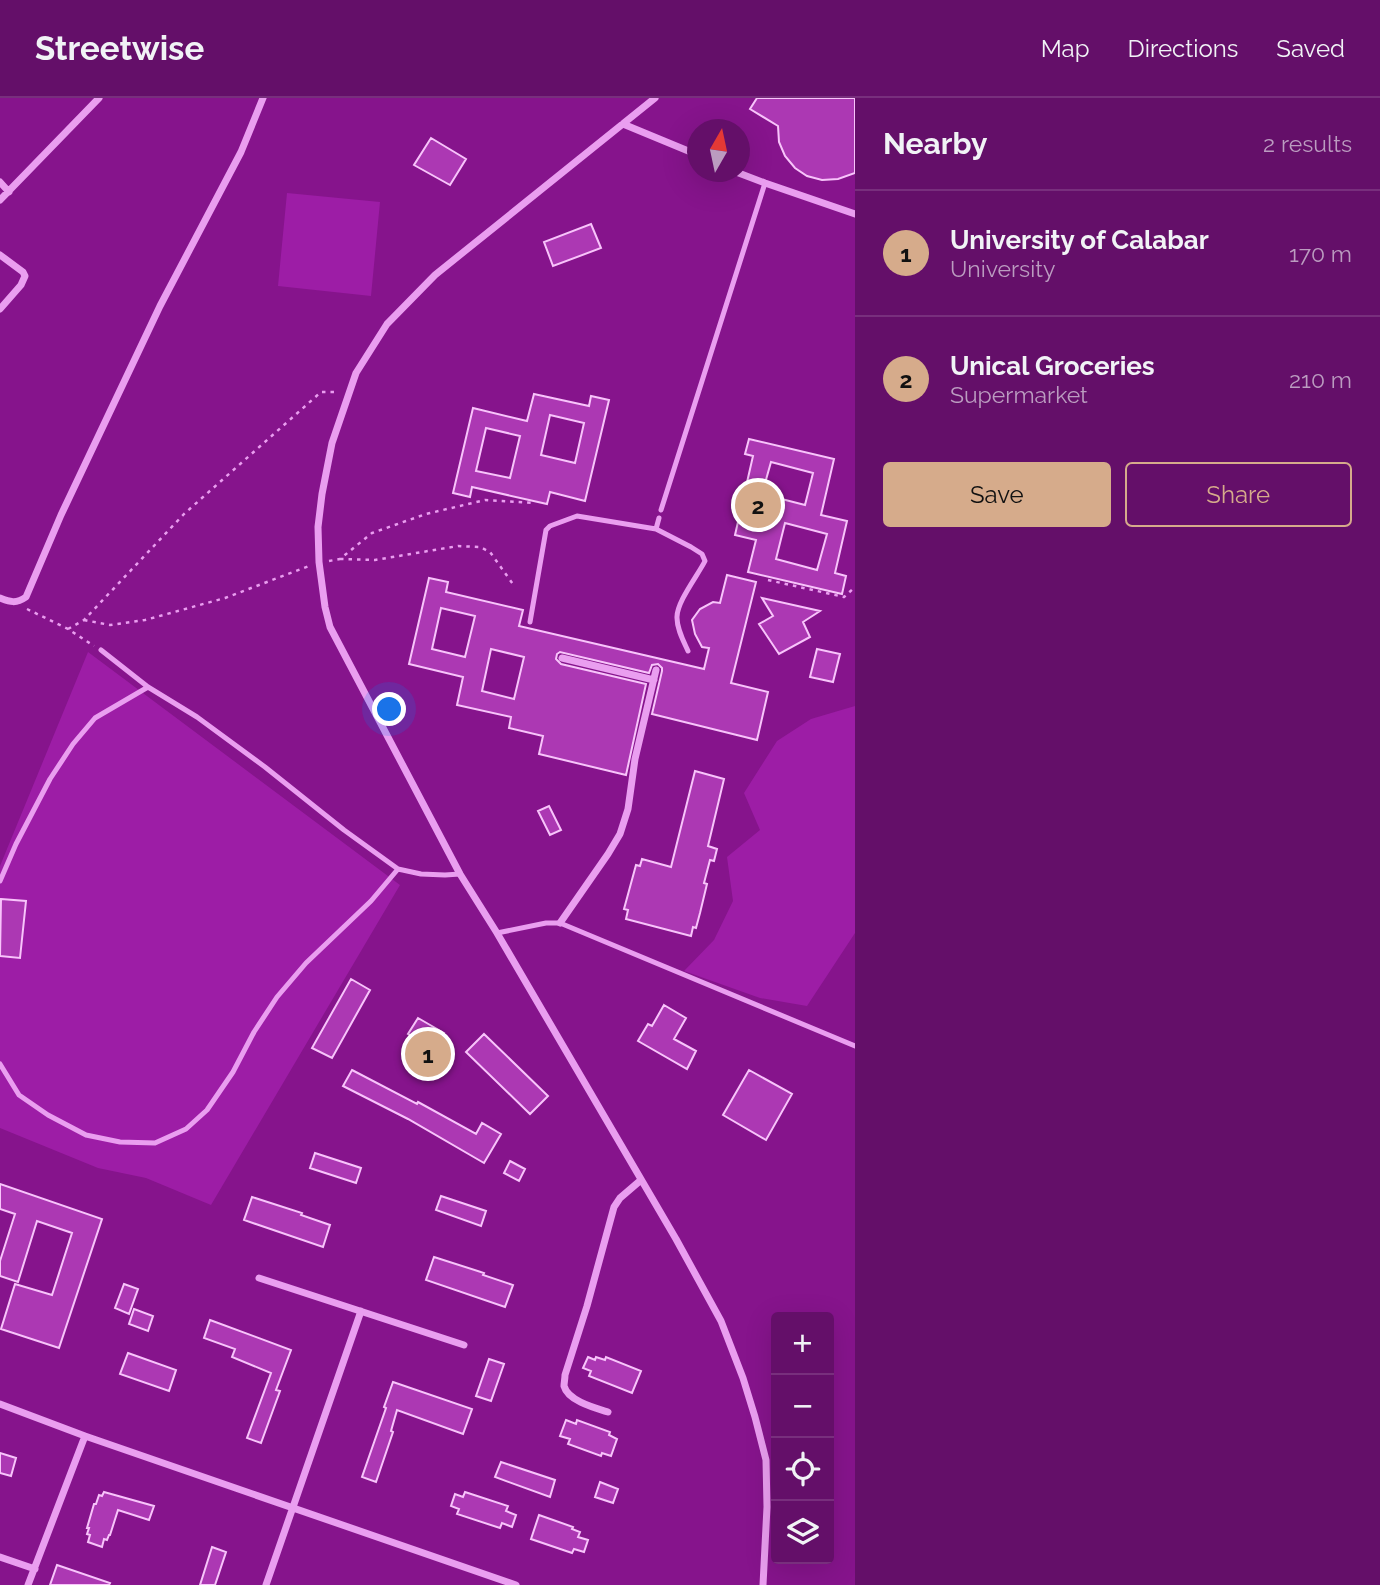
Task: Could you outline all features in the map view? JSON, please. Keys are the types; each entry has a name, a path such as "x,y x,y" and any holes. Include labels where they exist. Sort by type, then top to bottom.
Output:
{"street":[{"path":"0,200 99,98"},
{"path":"0,598 19,602 26,597 61,515 160,306 241,152 262,98"},
{"path":"655,98 435,275 387,324 356,373 332,443 318,527 319,562 330,627 460,874 498,933 721,1321 743,1378 766,1460 767,1518 763,1585"},
{"path":"622,124 687,151"},
{"path":"750,177 855,214"},
{"path":"0,182 9,192"},
{"path":"0,255 25,276 21,285 0,309"},
{"path":"562,658 654,680"},
{"path":"560,923 620,834 628,809 635,759 656,670"},
{"path":"608,1412 576,1400 564,1386 565,1375 614,1206 641,1180"},
{"path":"259,1278 464,1345"},
{"path":"266,1585 361,1311"},
{"path":"0,1404 516,1585"},
{"path":"29,1585 85,1436"},
{"path":"0,1556 35,1569"}],"lane":[{"path":"662,510 765,183"},
{"path":"530,622 546,530 550,526 577,516 656,529 702,554 705,561 680,602 676,615 688,651"},
{"path":"656,529 659,518"},
{"path":"101,650 148,687 197,717 265,767 398,869 421,874 460,874"},
{"path":"0,881 50,779 73,744 95,718 148,687"},
{"path":"0,1064 19,1096 86,1135 120,1142 155,1143 186,1129 208,1110 277,997 306,963 371,901 398,869"},
{"path":"498,933 546,923 560,923 855,1046"}],"path":[{"path":"68,629 84,620 184,514 321,392 349,394"},
{"path":"340,559 375,559 458,546 480,547 490,552 515,587"},
{"path":"768,580 844,597 855,587"},
{"path":"11,602 68,629 101,650"}],"shaded area":[{"path":"287,193 380,202 371,296 278,286"},
{"path":"88,652 400,885 211,1205 146,1178 98,1168 0,1128 0,866"},
{"path":"855,706 855,933 807,1006 760,998 684,971 714,940 733,901 727,857 760,830 744,793 777,741 811,719"}],"building":[{"path":"757,98 855,98 855,173 838,179 822,180 807,176 795,168 785,156 779,142 778,126 750,109"},
{"path":"431,138 466,159 450,185 414,165"},
{"path":"591,224 601,248 553,266 544,242"},
{"path":"534,394 589,406 591,396 609,400 585,501 550,492 547,504 472,487 470,497 453,493 473,408 527,421","holes":["550,415 584,423 575,463 541,455","486,428 520,436 510,478 476,471"]},
{"path":"749,439 834,459 821,515 847,521 835,573 846,576 842,594 748,572 756,540 735,535 753,456 745,454","holes":["771,462 813,473 805,505 762,494","785,523 827,534 817,570 776,559"]},
{"path":"727,575 756,582 731,683 768,692 757,740 652,714 662,671 658,664 652,665 649,673 560,652 557,654 556,659 561,664 646,684 626,775 539,754 543,736 509,728 511,717 457,705 463,677 409,664 429,578 448,582 446,592 523,610 519,626 704,669 709,648 702,647 692,620 700,609 713,602 720,603","holes":["441,608 475,616 465,657 432,649","491,649 524,657 514,699 482,691"]},
{"path":"762,598 820,611 803,622 810,637 779,654 759,624 773,616"},
{"path":"817,649 840,654 833,682 810,677"},
{"path":"695,771 724,779 708,846 717,849 714,861 710,860 700,913 691,936 626,919 628,910 624,909 636,865 640,866 642,859 671,867"},
{"path":"549,806 561,830 550,835 538,811"},
{"path":"1,899 26,901 20,958 0,956"},
{"path":"351,979 370,990 332,1058 312,1048"},
{"path":"664,1005 686,1018 674,1039 696,1051 687,1069 638,1041 648,1024 652,1026"},
{"path":"418,1018 444,1033 435,1049 408,1034"},
{"path":"484,1034 548,1096 530,1114 466,1052"},
{"path":"352,1070 476,1134 482,1123 501,1134 484,1163 408,1119 343,1086"},
{"path":"749,1070 792,1094 766,1140 723,1115"},
{"path":"315,1153 361,1168 356,1183 310,1168"},
{"path":"510,1161 525,1169 519,1181 504,1173"},
{"path":"0,1184 102,1219 59,1348 1,1329 15,1284 52,1295 72,1233 37,1221 18,1282 0,1276 0,1261 15,1214 0,1209"},
{"path":"441,1196 486,1211 481,1226 436,1210"},
{"path":"252,1197 330,1225 323,1247 244,1220"},
{"path":"434,1257 513,1285 505,1307 426,1280"},
{"path":"124,1284 138,1289 129,1314 115,1308"},
{"path":"134,1309 153,1316 148,1331 129,1324"},
{"path":"210,1320 291,1350 276,1390 280,1391 261,1443 247,1438 271,1373 232,1357 235,1349 204,1338"},
{"path":"128,1353 176,1370 169,1391 120,1374"},
{"path":"588,1357 605,1360 606,1357 641,1371 632,1393 589,1376 591,1371 583,1368"},
{"path":"489,1359 504,1364 491,1401 476,1396"},
{"path":"393,1382 472,1409 463,1434 397,1410 391,1431 393,1432 376,1482 362,1477"},
{"path":"566,1420 576,1424 577,1420 610,1432 609,1435 617,1439 611,1456 602,1453 601,1456 568,1444 570,1439 560,1436"},
{"path":"0,1453 16,1458 11,1476 0,1473"},
{"path":"501,1462 555,1480 550,1497 495,1477"},
{"path":"600,1482 618,1489 613,1503 595,1497"},
{"path":"104,1492 154,1506 149,1520 118,1510 110,1535 107,1540 104,1539 102,1547 88,1542 90,1535 87,1534 87,1528 94,1504"},
{"path":"465,1492 508,1506 506,1511 516,1515 512,1527 502,1523 500,1528 457,1514 459,1509 451,1506 455,1494 463,1497"},
{"path":"539,1515 580,1532 578,1537 588,1540 584,1552 574,1549 572,1553 531,1539"},
{"path":"212,1547 226,1552 215,1585 200,1585"},
{"path":"57,1565 110,1583 50,1585"}],"place":[{"name":"Unical Groceries","path":"758,505"},
{"name":"University of Calabar","path":"428,1054"}]}
